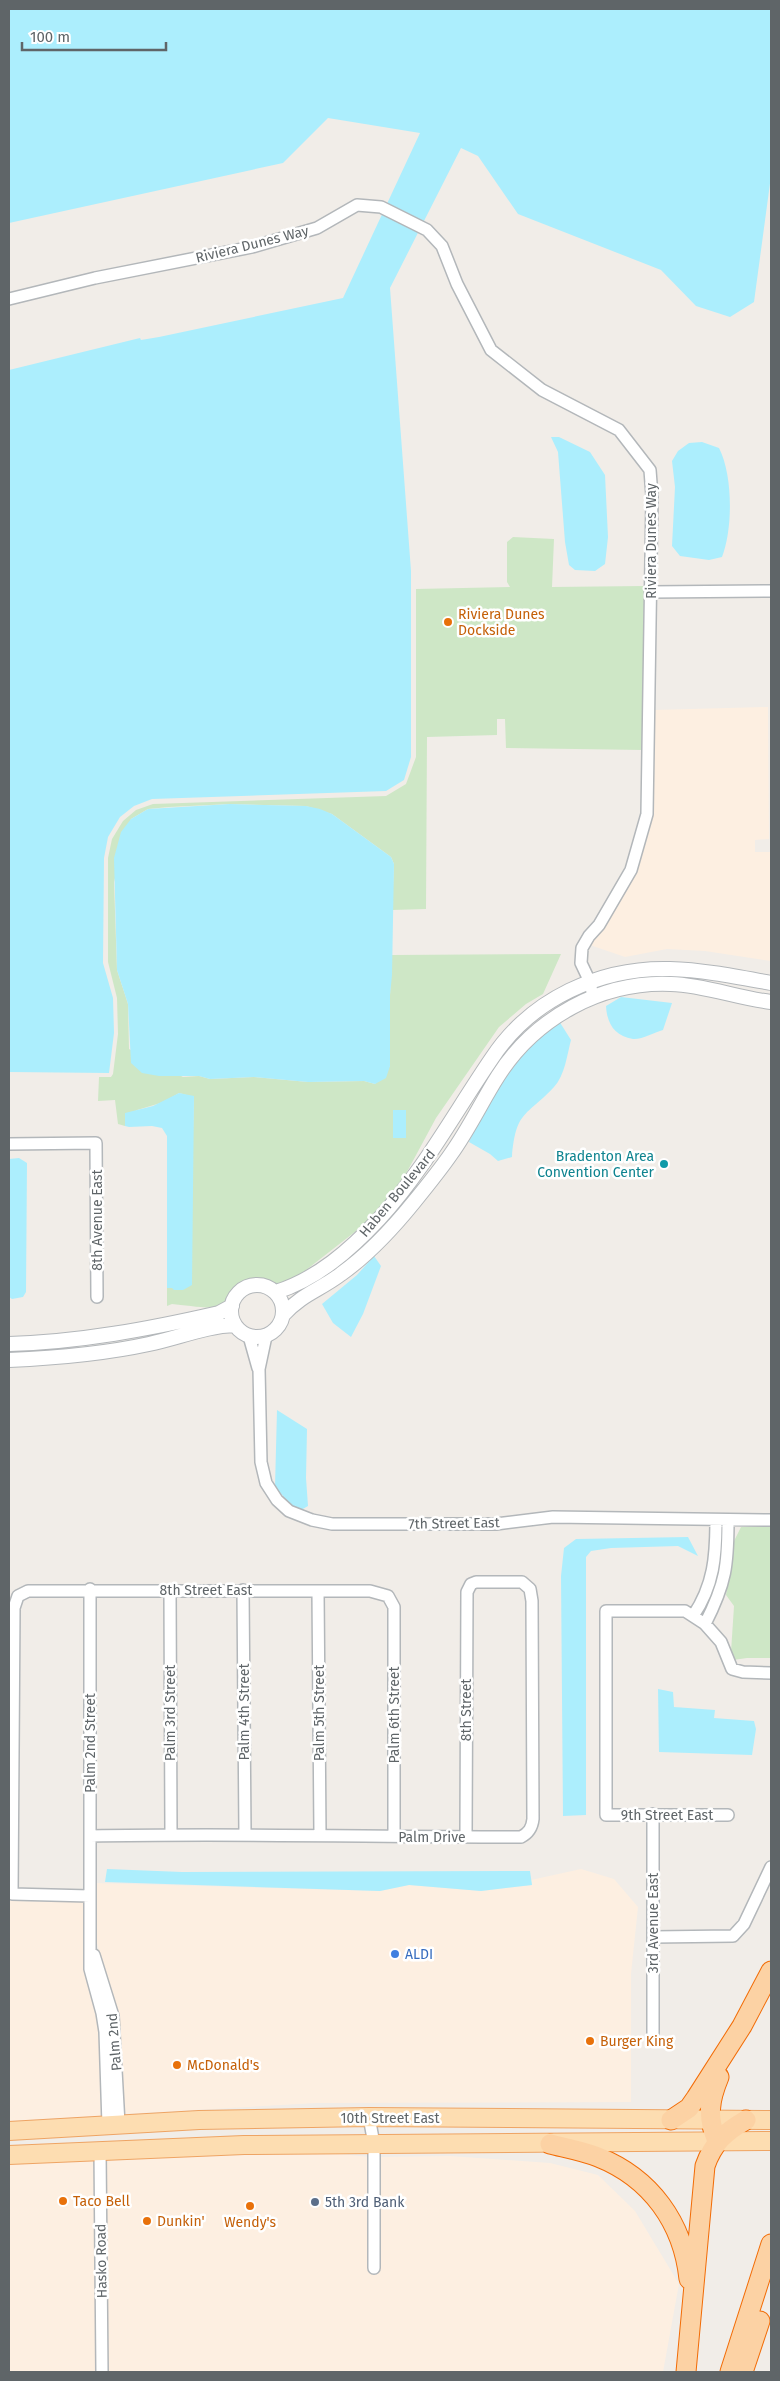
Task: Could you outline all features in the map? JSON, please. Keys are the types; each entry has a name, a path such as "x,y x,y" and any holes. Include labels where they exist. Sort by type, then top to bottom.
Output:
{"highway":[{"path":"717,2141 711,2120 710,2100 742,2026 771,1971"},
{"path":"671,2120 689,2108 742,2026"},
{"path":"689,2326 695,2294 705,2166 717,2141 729,2129 746,2120"},
{"path":"550,2144 597,2156 642,2182 658,2198 677,2230 686,2257 690,2295 686,2372"},
{"path":"730,2372 771,2244"},
{"path":"744,2372 771,2286"}],"main road":[{"name":"10th Street East","path":"9,2131 199,2120 369,2117 771,2120"},
{"path":"100,2150 108,2143 123,2136 199,2120"},
{"path":"9,2145 88,2139 103,2135 114,2125"},
{"name":"10th Street East","path":"9,2155 175,2146 771,2141"}],"street":[{"name":"Riviera Dunes Way","path":"9,299 95,278 252,247 317,228 357,204 381,207 427,230 442,246 457,284 491,350 542,390 619,430 650,470 651,592 647,814 631,870 599,925 589,936 582,948 581,964 590,982"},
{"path":"651,592 771,591"},
{"name":"Haben Boulevard","path":"276,1292 299,1285 324,1268 360,1238 401,1193 441,1138 491,1058 517,1027 554,998 590,982 627,972 670,969 771,983"},
{"path":"590,982 593,997"},
{"name":"Haben Boulevard","path":"283,1315 295,1301 341,1274 368,1252 405,1212 452,1153 499,1074 519,1048 554,1017 593,997 618,989 671,984 771,1002"},
{"name":"Haben Boulevard","path":"441,1138 452,1153"},
{"name":"8th Avenue East","path":"9,1144 96,1143 97,1297"},
{"path":"254,1285 262,1285 276,1292 283,1307 283,1315 278,1328 266,1336 249,1336 235,1325 232,1319 232,1306 239,1292 254,1285"},
{"path":"9,1344 110,1336 219,1313 232,1306"},
{"path":"9,1360 67,1357 115,1351 171,1340 222,1326 235,1325"},
{"name":"7th Street East","path":"249,1336 259,1370"},
{"name":"7th Street East","path":"266,1336 259,1370 261,1462 266,1483 277,1500 289,1511 312,1520 332,1524 496,1524 553,1516 771,1520"},
{"path":"722,1520 716,1560 707,1593 693,1616 705,1624 720,1642 732,1669 743,1672 771,1672"},
{"path":"705,1624 718,1598 728,1561 722,1520"},
{"path":"716,1560 728,1561"},
{"name":"8th Street","path":"466,1837 466,1609 468,1592 471,1584 476,1582 522,1582 530,1589"},
{"name":"8th Street East","path":"90,1896 12,1894 14,1608 18,1596 22,1592 34,1590 90,1589 370,1591 388,1596"},
{"name":"Palm 2nd Street","path":"90,1589 90,1896"},
{"name":"Palm Drive","path":"90,1836 245,1834 521,1837 528,1833 532,1826 530,1589"},
{"name":"Palm 3rd Street","path":"170,1590 171,1834"},
{"name":"Palm 4th Street","path":"244,1590 245,1834"},
{"name":"Palm 5th Street","path":"318,1591 320,1835"},
{"path":"707,1593 718,1598"},
{"name":"Palm 6th Street","path":"388,1596 394,1606 394,1836"},
{"name":"9th Street East","path":"693,1616 685,1611 606,1611 606,1815 728,1815"},
{"name":"3rd Avenue East","path":"653,1814 653,2033"},
{"path":"653,1937 733,1936 744,1924 771,1867"},
{"name":"Palm 2nd","path":"90,1896 89,1934 113,2016 114,2125"},
{"path":"369,2117 374,2144 374,2268"},
{"name":"Hasko Road","path":"100,2150 102,2372"}],"shaded area":[{"path":"768,707 769,839 755,840 755,852 771,852 771,961 705,951 667,949 625,957 590,945 635,873 654,710"},
{"path":"581,1869 614,1879 638,1907 631,1974 631,2102 317,2103 124,2114 118,2016 94,1933 95,1883 380,1891 409,1885 481,1891 532,1885 531,1880"},
{"path":"9,1901 85,1902 83,1930 85,1969 98,2015 103,2116 9,2121"},
{"path":"299,2150 369,2157 370,2273 379,2273 379,2157 450,2156 550,2163 598,2175 635,2211 679,2284 663,2372 107,2372 104,2156"},
{"path":"95,2156 97,2372 9,2372 9,2160"}],"green space":[{"path":"513,537 554,539 552,587 644,586 643,750 506,748 505,719 497,719 497,735 427,737 426,909 392,910 394,864 391,857 332,814 306,806 230,804 169,807 148,809 131,819 114,882 117,970 128,1004 129,1049 183,1077 199,1076 210,1079 254,1077 308,1082 364,1081 375,1084 390,1066 392,955 561,954 543,994 526,1004 499,1027 436,1118 401,1183 365,1224 292,1281 277,1286 266,1281 249,1281 234,1290 226,1302 219,1307 172,1304 167,1306 167,1288 172,1288 192,1165 194,1097 179,1093 164,1102 137,1110 125,1120 125,1126 118,1124 115,1100 98,1101 99,1077 111,1077 113,1074 118,1034 117,998 108,962 108,858 112,839 123,821 136,810 153,804 386,796 406,784 416,757 416,589 510,587 507,582 507,542"},
{"path":"771,1526 771,1658 733,1660 731,1652 734,1606 726,1595 734,1541 741,1527"}],"water":[{"path":"9,9 771,9 771,176 754,302 730,317 696,306 661,270 518,214 478,156 461,148 390,288 411,571 411,757 404,780 386,791 152,799 134,806 120,817 108,837 104,858 103,963 113,998 114,1033 109,1073 9,1072 9,370 140,338 141,340 159,337 343,298 420,133 328,118 283,163 9,223"},
{"path":"551,437 559,437 590,452 605,475 608,537 605,564 595,571 575,570 569,565 565,542 558,452"},
{"path":"702,442 719,448 727,472 730,502 728,532 722,557 709,560 680,556 672,546 675,487 672,461 678,451 689,443"},
{"path":"230,804 306,806 320,809 332,814 391,857 394,864 390,1066 386,1078 375,1084 364,1081 308,1082 254,1077 210,1079 199,1076 159,1076 142,1073 131,1063 128,1004 117,970 114,858 121,832 131,819 148,809"},
{"path":"621,997 672,1003 663,1030 636,1039 616,1032 608,1018 606,1006"},
{"path":"559,1021 571,1040 561,1077 554,1087 529,1110 520,1122 516,1130 512,1157 498,1161 469,1142 485,1106 532,1042"},
{"path":"179,1093 194,1096 192,1285 183,1290 174,1290 167,1288 167,1136 162,1128 125,1126 125,1113 153,1106"},
{"path":"393,1110 406,1110 406,1138 393,1138"},
{"path":"19,1158 27,1163 26,1292 23,1297 12,1299 9,1297 9,1159"},
{"path":"374,1256 381,1266 363,1314 351,1337 333,1323 322,1304 357,1275"},
{"path":"277,1410 307,1429 306,1478 308,1506 301,1510 292,1506 275,1487"},
{"path":"688,1537 698,1556 678,1546 611,1548 591,1551 586,1557 586,1815 563,1816 561,1576 564,1548 576,1539"},
{"path":"658,1689 673,1692 674,1707 715,1710 714,1718 754,1721 756,1729 752,1755 659,1752"},
{"path":"107,1869 182,1872 530,1871 532,1885 481,1891 409,1885 380,1891 105,1882"}],"place":[{"name":"Riviera Dunes Dockside","path":"448,622"},
{"name":"Bradenton Area Convention Center","path":"664,1164"},
{"name":"ALDI","path":"395,1954"},
{"name":"Burger King","path":"590,2041"},
{"name":"McDonald's","path":"177,2065"},
{"name":"Taco Bell","path":"63,2201"},
{"name":"5th 3rd Bank","path":"315,2202"},
{"name":"Wendy's","path":"250,2206"},
{"name":"Dunkin'","path":"147,2221"}]}
